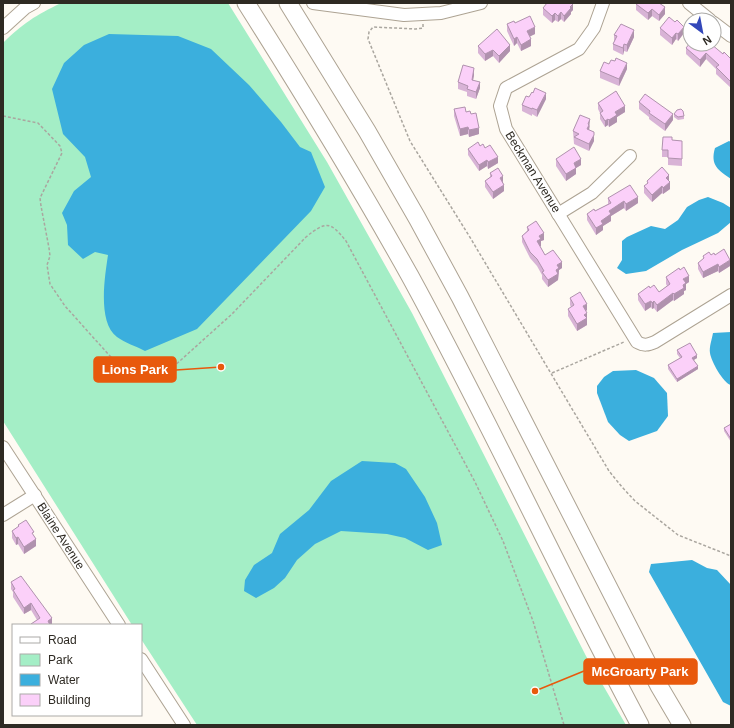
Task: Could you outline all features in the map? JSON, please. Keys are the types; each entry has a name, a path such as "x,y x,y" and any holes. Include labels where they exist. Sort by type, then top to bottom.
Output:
{"highway":[{"path":"246,3 323,125 410,277 506,460 603,656 640,725"},
{"path":"288,3 363,125 421,225 460,297 634,637 682,725"}],"street":[{"path":"3,28 25,8 34,3"},
{"path":"313,3 404,15 441,12 481,3"},
{"name":"Beckman Avenue","path":"603,3 594,28 579,49 506,88 500,106 506,129 638,342"},
{"path":"689,3 700,12"},
{"path":"722,29 731,36"},
{"path":"558,214 592,193 630,156"},
{"path":"638,342 648,345 655,342 731,295"},
{"name":"Blaine Avenue","path":"3,447 118,624"},
{"path":"3,515 35,495"},
{"path":"142,660 184,725"}],"path":[{"path":"422,14 423,28 373,27 369,32 368,39 410,141 552,373 609,471 635,501 678,535 731,556"},
{"path":"3,116 38,123 60,146 62,153 59,161 40,198 40,206 50,256 47,265 50,284 65,306 109,355 124,369 140,379 158,376 172,368 232,314 306,237 318,228 327,225 336,228 346,241 475,482 503,541 533,621 564,725"},
{"path":"552,373 638,342"}],"green space":[{"path":"61,3 228,3 327,162 412,313 586,656 626,725 197,725 142,641 142,624 131,624 3,421 3,43 30,20"}],"water":[{"path":"109,34 178,36 211,49 249,85 281,122 300,147 311,152 325,187 311,211 197,329 145,351 120,339 111,330 107,321 104,298 108,255 95,252 83,259 68,245 67,225 62,213 74,191 91,177 85,157 63,134 52,89 64,63 84,45"},
{"path":"729,141 731,142 731,179 722,173 714,163 715,148"},
{"path":"708,197 731,208 731,222 718,233 682,250 646,271 626,274 617,268 622,260 622,241 627,237 651,226 665,229 678,220 687,207"},
{"path":"731,332 731,385 724,380 718,371 711,357 710,346 713,333"},
{"path":"636,370 654,378 667,393 668,416 657,431 629,441 620,435 608,422 597,393 597,386 604,377 613,371"},
{"path":"362,461 395,463 406,469 425,497 437,523 442,545 428,550 405,538 387,534 341,531 315,544 297,560 285,578 274,588 256,598 244,591 245,580 254,565 272,553 280,534 309,510 331,481"},
{"path":"692,560 707,568 717,570 731,585 731,706 723,702 649,572 651,564"}],"building":[{"path":"547,3 573,4 564,16 561,12 558,16 555,13 552,16 543,8"},
{"path":"659,3 665,7 659,15 652,9 648,13 636,4"},
{"path":"530,16 535,27 527,31 531,39 521,45 517,37 514,39 507,24 514,21 515,23"},
{"path":"669,17 675,22 677,20 682,25 682,29 672,38 660,28"},
{"path":"621,24 634,30 627,45 624,44 623,48 613,44 617,36 614,35"},
{"path":"497,29 510,45 499,56 493,50 485,54 478,46"},
{"path":"691,52 721,52 723,54 724,52 731,59 731,82 716,67 719,65 706,53 700,60"},
{"path":"616,58 627,63 619,79 600,71 604,62 609,64 611,60 615,61"},
{"path":"463,65 474,68 472,80 480,82 476,92 467,89 468,86 458,82"},
{"path":"535,88 546,93 537,110 522,105 526,96 529,97"},
{"path":"616,91 625,106 615,112 617,115 605,121 600,113 603,111 598,103"},
{"path":"645,94 673,114 665,124 649,113 650,111 639,102"},
{"path":"465,107 466,112 470,111 471,114 476,113 479,128 469,130 468,127 460,129 454,109"},
{"path":"681,109 684,116 678,117 674,114 677,110"},
{"path":"580,115 590,119 587,129 594,132 594,135 589,144 574,137 579,134 573,131"},
{"path":"663,137 672,137 672,140 682,141 682,159 668,158 668,150 662,150"},
{"path":"478,142 480,146 483,144 485,148 490,145 498,157 488,162 487,160 479,165 468,149"},
{"path":"574,147 581,159 574,163 576,168 566,174 556,159"},
{"path":"662,167 669,175 666,178 670,182 663,188 662,186 652,195 644,186 648,183 647,181"},
{"path":"498,168 503,176 500,178 504,185 493,192 485,181 492,176 490,173"},
{"path":"630,185 638,197 626,204 624,201 609,211 611,214 601,221 603,224 596,228 587,214 594,209 595,211 611,203 608,198"},
{"path":"536,221 544,233 539,236 541,239 537,241 545,255 553,250 562,262 557,265 559,268 556,270 558,274 548,280 542,272 544,271 537,259 530,252 522,236 529,230 527,227"},
{"path":"724,249 730,260 719,267 718,264 703,272 698,263 704,258 703,256 709,252 711,255 714,253 715,255"},
{"path":"684,267 689,276 683,279 686,283 683,285 684,288 674,294 673,293 657,305 654,301 652,303 651,301 645,304 638,294 649,286 650,288 654,285 659,292 670,284 666,277 679,268 680,270"},
{"path":"580,292 587,304 583,306 587,313 584,315 587,318 577,324 568,309 574,305 570,298"},
{"path":"690,343 697,355 692,358 698,366 677,379 668,365 682,357 677,350"},
{"path":"731,424 731,439 724,428"},
{"path":"26,520 34,532 32,533 36,539 24,547 12,531"},
{"path":"21,576 52,618 48,621 50,624 31,624 40,618 31,603 24,608 13,590 15,589 11,582"}],"place":[{"name":"Lions Park","path":"221,367"},
{"name":"McGroarty Park","path":"535,691"}]}
